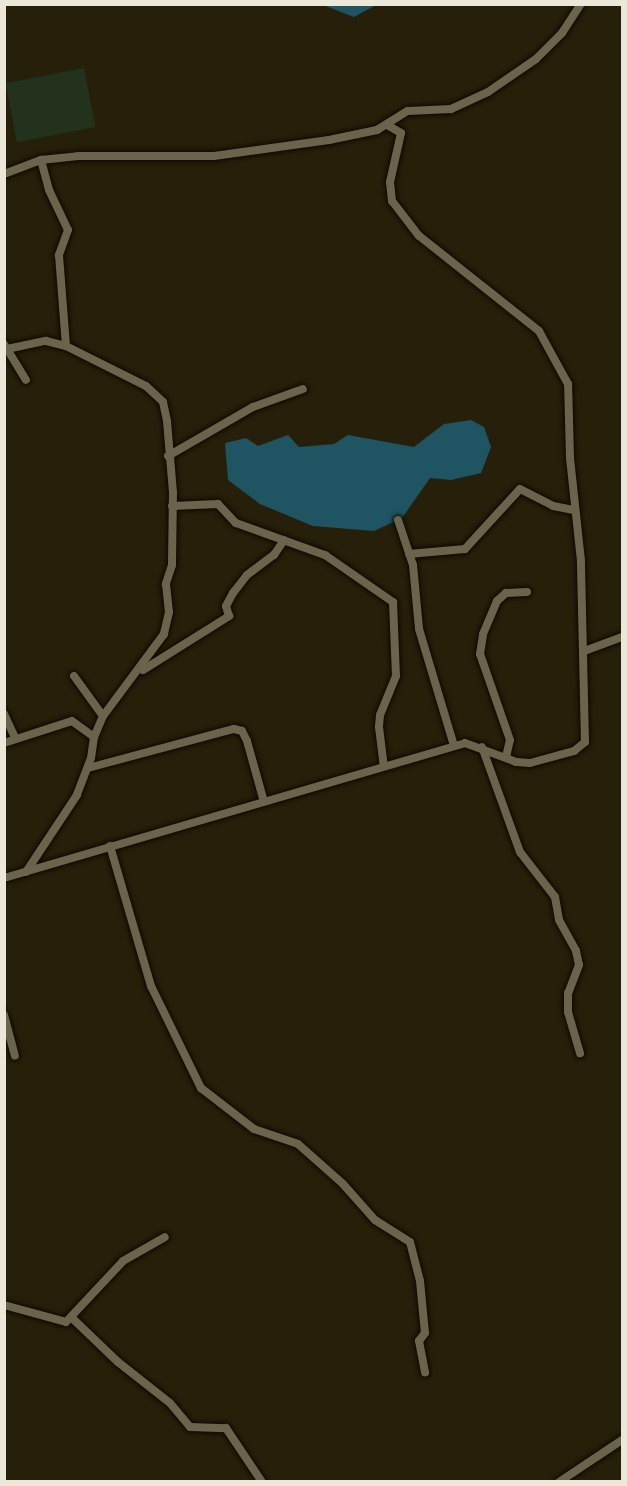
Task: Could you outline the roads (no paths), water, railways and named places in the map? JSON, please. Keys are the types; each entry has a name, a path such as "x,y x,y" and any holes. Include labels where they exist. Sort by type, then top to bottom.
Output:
{"street":[{"path":"4,174 41,160 78,156 214,156 329,140 387,125 408,111 451,109 488,92 536,59 562,33 581,4"},
{"path":"4,878 465,743 530,763 574,751 585,742 581,561 574,510 568,384 539,331 419,236 398,210 392,201 390,182 401,133 387,125"},
{"path":"41,160 49,190 68,230 59,255 66,346"},
{"path":"26,380 6,346 46,341 66,346 100,365 122,372 163,402 172,506 172,565 166,584 169,612 164,634 137,674 103,716 94,737 87,768 65,818 26,872"},
{"path":"168,456 253,407 303,389"},
{"path":"409,554 465,549 520,489 553,506 574,510"},
{"path":"172,506 218,504 236,523 325,555 393,602 396,676 380,715 384,766"},
{"path":"398,520 409,554 418,628 432,662 434,688 453,746"},
{"path":"137,674 229,616 226,606 233,593 285,540"},
{"path":"506,757 510,740 480,654 483,634 496,602 506,593 527,591"},
{"path":"584,651 622,637"},
{"path":"74,676 103,716"},
{"path":"4,714 15,738"},
{"path":"4,743 72,721 94,737"},
{"path":"87,768 234,729 242,731 247,741 264,802"},
{"path":"482,747 520,852 555,897 559,920 576,951 579,965 568,993 568,1012 580,1053"},
{"path":"110,846 151,986 201,1088 254,1129 298,1144 343,1184 375,1220 411,1242 421,1292 425,1333 419,1341 425,1372"},
{"path":"4,1015 15,1056"},
{"path":"4,1305 66,1322 123,1261 165,1237"},
{"path":"72,1317 118,1362 170,1403 190,1426 226,1428 262,1482"},
{"path":"559,1482 622,1440"}],"water":[{"path":"323,5 376,5 354,17"},
{"path":"471,420 484,427 491,447 481,473 451,480 430,478 402,518 374,531 313,526 260,504 228,480 225,443 246,438 258,446 288,435 299,447 334,444 348,435 414,447 444,424"}]}
